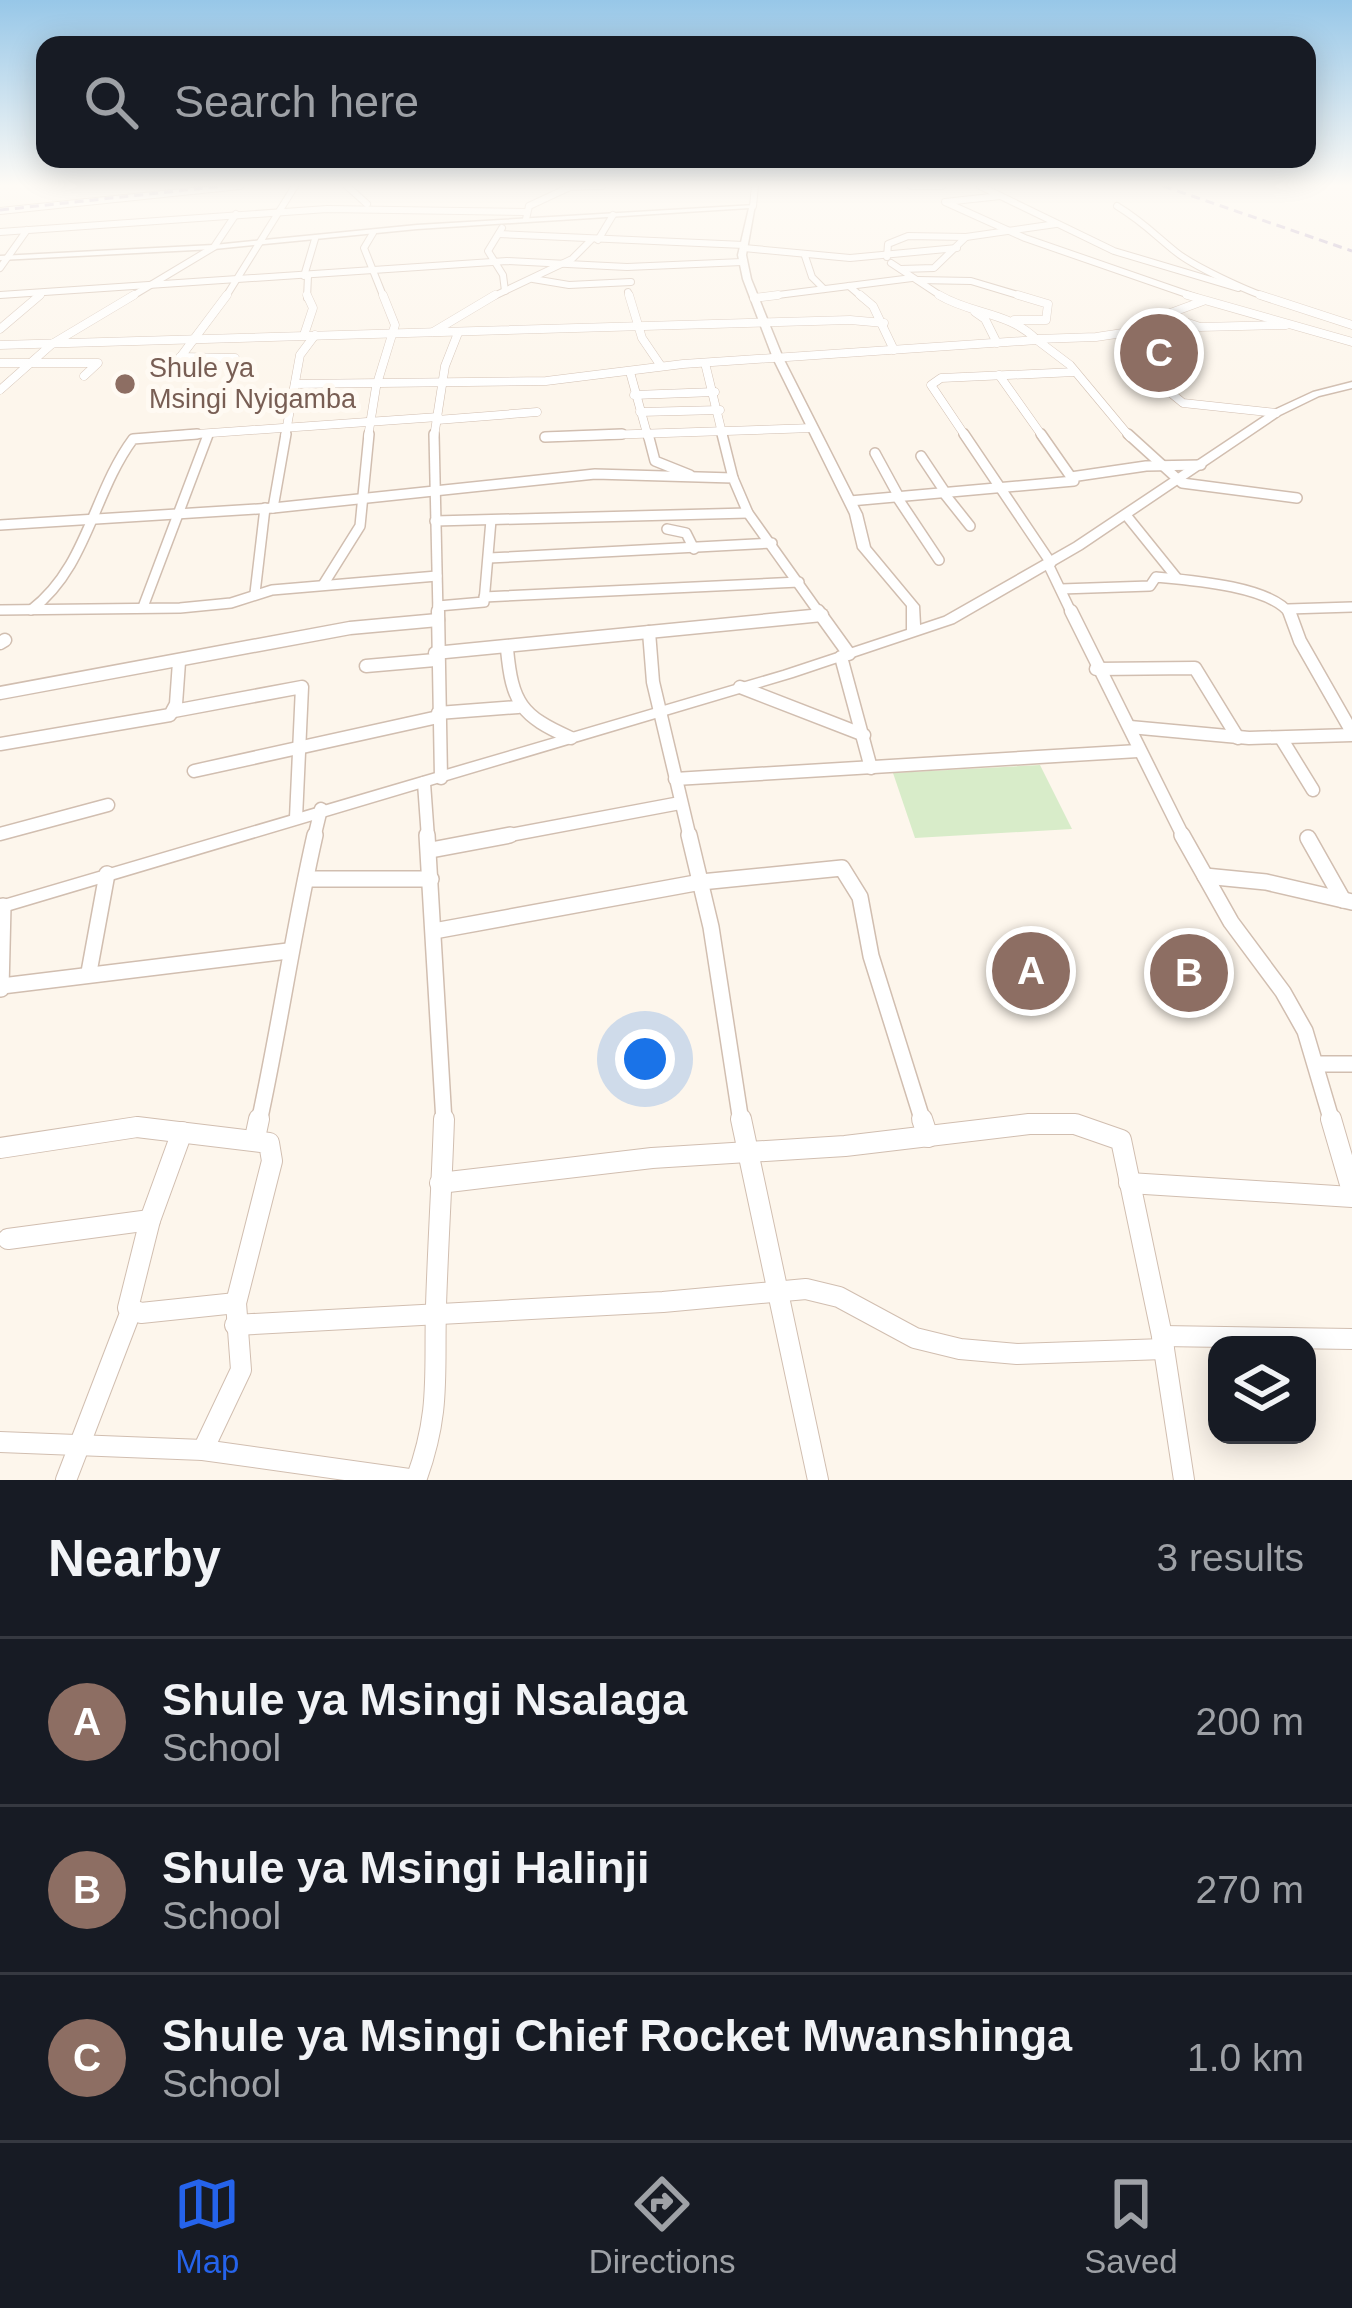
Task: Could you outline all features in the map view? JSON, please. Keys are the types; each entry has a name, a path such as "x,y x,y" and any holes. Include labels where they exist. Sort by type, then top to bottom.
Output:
{"street":[{"path":"0,268 4,258 60,255"},
{"path":"14,396 0,393 52,344 201,255"},
{"path":"173,367 238,280 250,255"},
{"path":"255,593 300,355 309,335 313,308 307,298 306,276 311,255"},
{"path":"323,585 352,549 370,499 370,423 376,384 396,319 366,255"},
{"path":"490,255 505,291"},
{"path":"433,332 574,255"},
{"path":"743,255 778,358 850,501 864,548 913,606 914,632"},
{"path":"799,255 889,260 912,255"},
{"path":"888,255 915,279 985,319 998,343"},
{"path":"900,269 934,268 949,255"},
{"path":"1075,255 1198,299 1352,342"},
{"path":"1131,255 1352,326"},
{"path":"1180,255 1218,272 1238,288"},
{"path":"805,256 812,277 824,290"},
{"path":"850,258 860,271 884,282"},
{"path":"0,295 494,262 627,267 742,262"},
{"path":"532,278 583,286 631,282"},
{"path":"754,298 915,279 977,282 1048,304 1046,320 1014,320"},
{"path":"1198,299 1225,284"},
{"path":"849,286 873,306 894,350"},
{"path":"0,328 44,292"},
{"path":"628,292 638,328 661,366"},
{"path":"1184,324 1165,314 1203,305 1198,299"},
{"path":"974,312 1003,313 1014,320 1075,372 1131,438 1177,480 1297,499"},
{"path":"0,345 884,323"},
{"path":"295,384 443,386 705,362 1096,337 1184,324 1214,328 1291,325"},
{"path":"0,1442 202,1450 416,1480 432,1437 438,1401 436,1311 445,1107 431,879 438,715 435,492 438,419 458,333"},
{"path":"179,357 235,358"},
{"path":"705,362 733,478 748,513 822,615 845,656 871,769"},
{"path":"0,363 98,363 84,376"},
{"path":"630,372 658,464 699,478"},
{"path":"1075,372 941,378 931,385 1049,563 1096,669 1205,876 1231,922 1283,992 1318,1064 1352,1194 1130,1183"},
{"path":"850,501 1074,481 999,375"},
{"path":"288,951 89,971 1,989 1,907 845,656 966,612 1126,514 1276,413 1316,394 1352,385"},
{"path":"634,395 715,392"},
{"path":"1172,394 1183,403 1276,413"},
{"path":"640,412 720,410"},
{"path":"31,610 53,596 114,462 133,440 537,412"},
{"path":"545,437 814,428"},
{"path":"143,607 182,514 208,435"},
{"path":"875,453 939,560"},
{"path":"921,456 970,526"},
{"path":"1071,477 1201,465"},
{"path":"0,524 269,508 603,474 733,478"},
{"path":"435,521 748,513"},
{"path":"1126,514 1176,577"},
{"path":"0,693 477,604 484,597 491,520"},
{"path":"667,529 686,532 694,548"},
{"path":"489,558 772,543"},
{"path":"0,610 205,606 255,593 437,576"},
{"path":"1061,589 1150,586 1156,578 1176,577 1260,595 1288,609 1352,607"},
{"path":"484,597 799,582"},
{"path":"1130,727 1238,738 1352,734 1300,641 1288,609"},
{"path":"366,666 822,615"},
{"path":"649,632 660,711 700,882 746,1150 818,1480"},
{"path":"507,649 511,692 518,707 532,720 571,738"},
{"path":"174,711 179,662"},
{"path":"1096,669 1195,668 1238,738"},
{"path":"0,744 148,721 174,711 302,687 305,719 296,818"},
{"path":"740,687 864,735"},
{"path":"194,772 263,761 301,745 438,715 518,707"},
{"path":"1281,738 1312,790"},
{"path":"675,779 1138,751"},
{"path":"431,850 680,803"},
{"path":"0,834 108,805"},
{"path":"255,1138 284,1013 288,951 321,809"},
{"path":"1308,838 1347,901"},
{"path":"434,931 700,882 835,868 848,872 928,1137"},
{"path":"89,971 107,874"},
{"path":"1205,876 1266,882 1347,901"},
{"path":"306,879 431,879"},
{"path":"1318,1064 1352,1064"},
{"path":"440,1183 1030,1124 1075,1124 1120,1140 1163,1342 1184,1480"},
{"path":"0,1148 119,1128 255,1138 274,1150 236,1303 241,1370 202,1450"},
{"path":"66,1480 131,1311 128,1304 150,1220 182,1132"},
{"path":"8,1240 150,1220"},
{"path":"235,1325 436,1311 640,1305 829,1290 899,1332 972,1352 1352,1339"},
{"path":"131,1311 236,1303"}],"green space":[{"path":"1040,765 1072,829 915,838 893,773"}],"place":[{"name":"Shule ya Msingi Chief Rocket Mwanshinga","path":"1159,353"},
{"name":"Shule ya Msingi Nyigamba","path":"125,384"},
{"name":"Shule ya Msingi Nsalaga","path":"1031,971"},
{"name":"Shule ya Msingi Halinji","path":"1189,973"}]}
